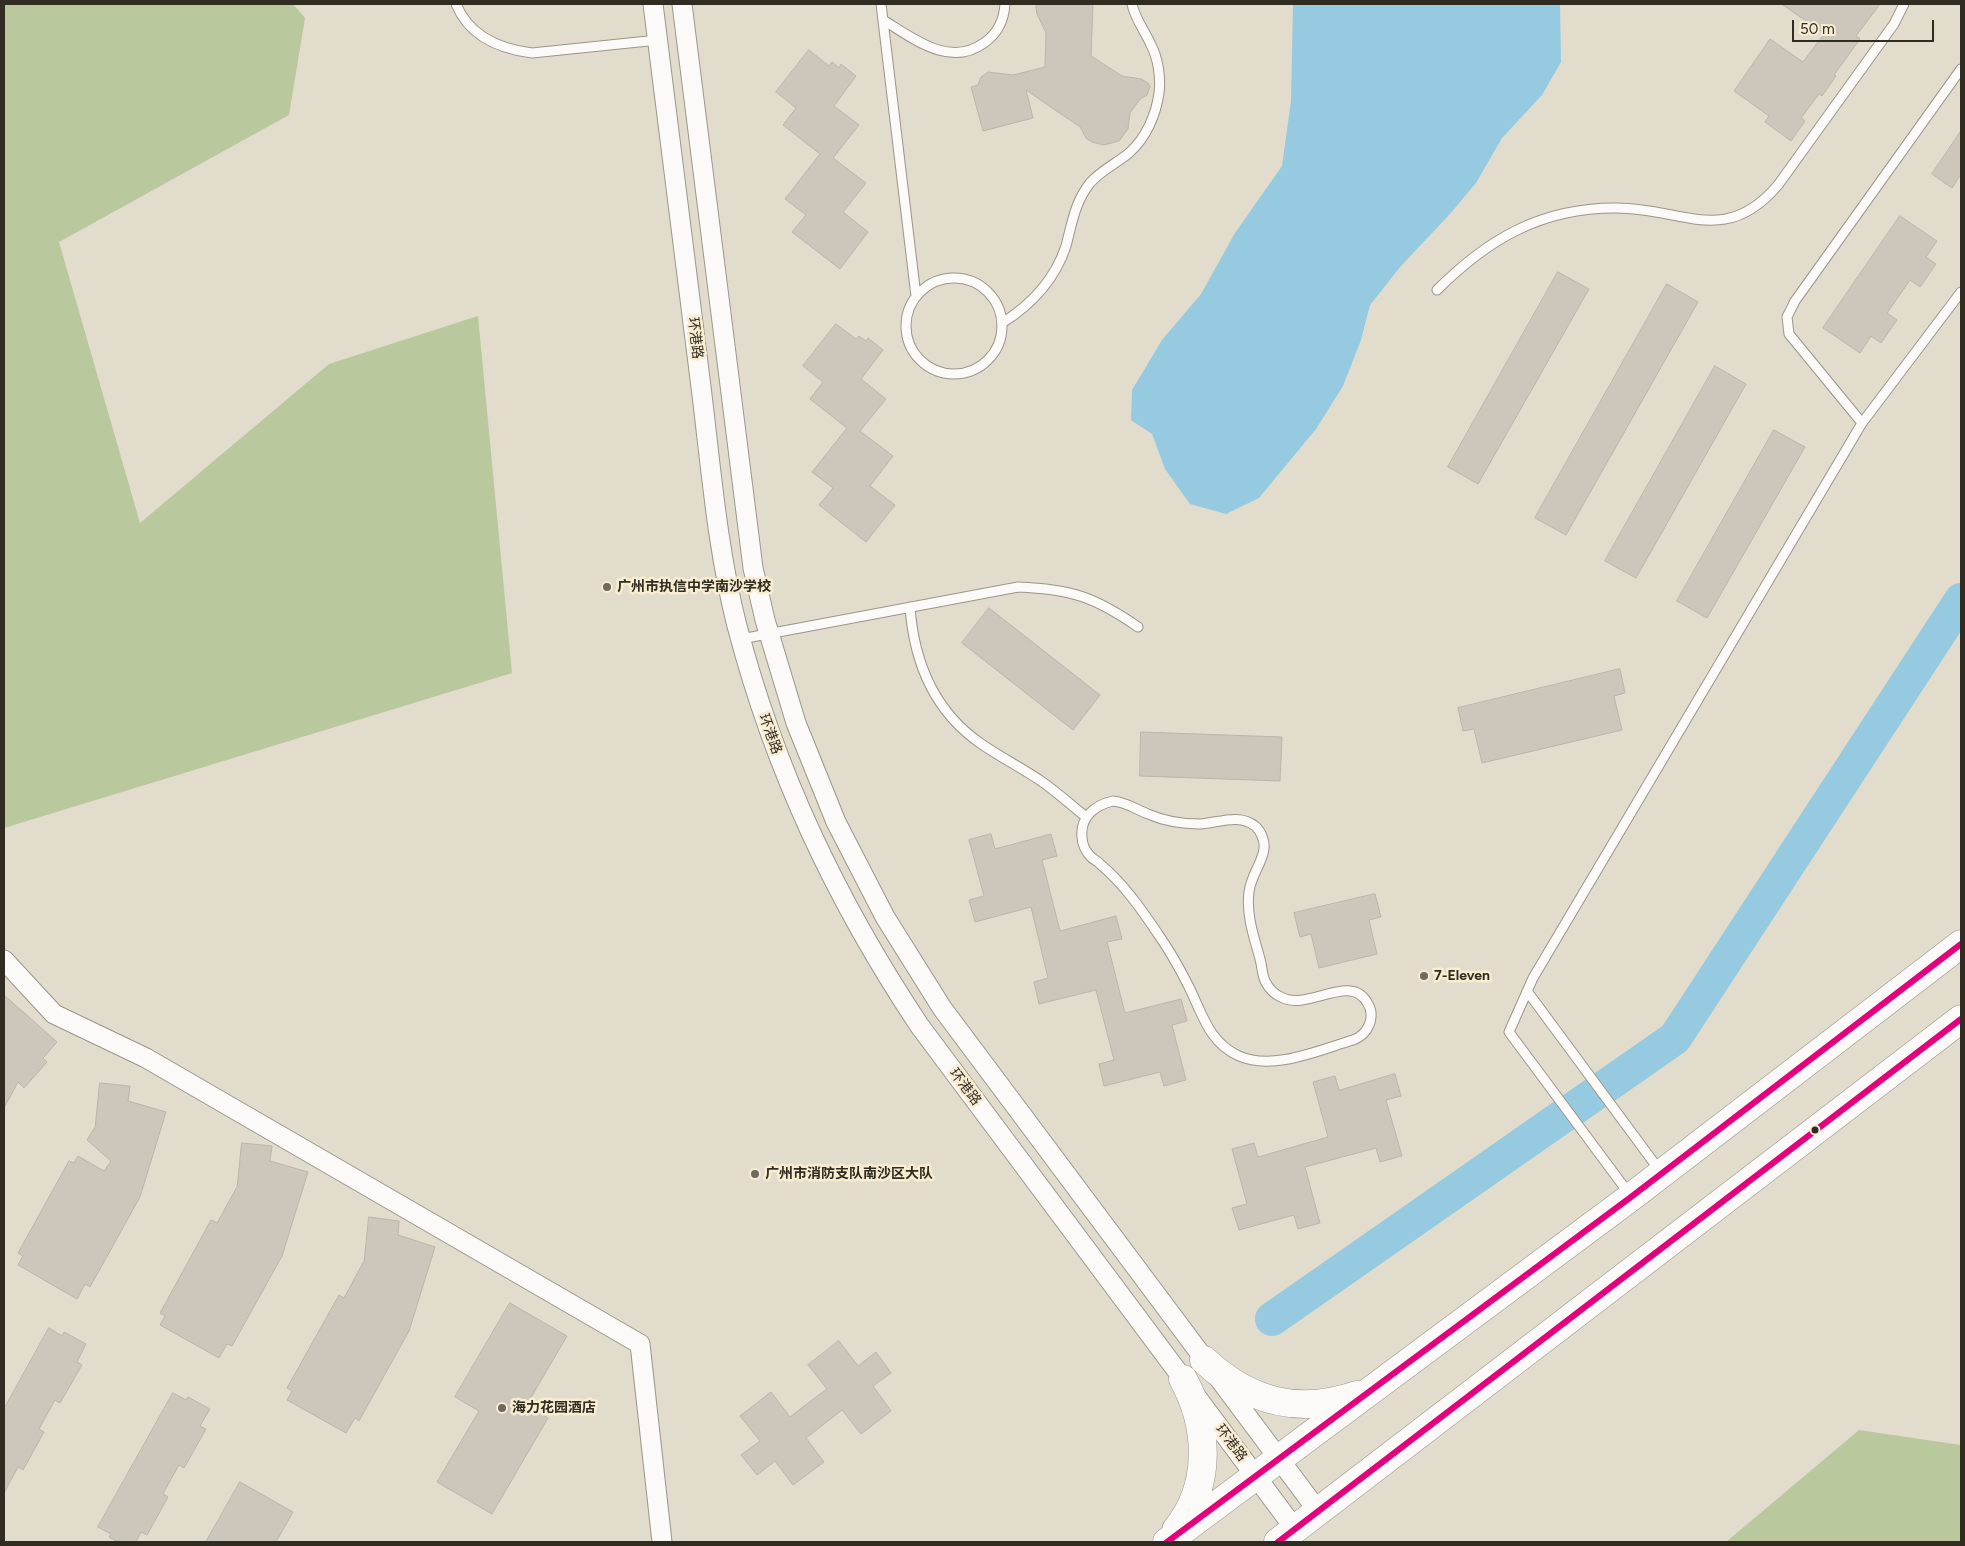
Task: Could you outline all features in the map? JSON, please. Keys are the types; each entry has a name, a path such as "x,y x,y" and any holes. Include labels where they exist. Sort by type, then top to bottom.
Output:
{"highway":[{"path":"1166,1542 1662,1174 1961,944"},
{"path":"1286,1536 1961,1019"},
{"path":"1197,1350 1218,1374 1234,1385 1269,1400 1288,1404 1306,1405 1341,1400 1374,1387 1389,1378"},
{"path":"1166,1542 1187,1513 1200,1481 1203,1464 1203,1438 1198,1412 1183,1379"}],"street":[{"name":"环港路","path":"653,4 724,573 741,639 769,732 788,784 810,834 860,932 919,1025 1256,1476 1286,1536"},
{"name":"环港路","path":"682,4 753,568 768,633 796,722 818,781 860,870 903,948 958,1030 1318,1512"},
{"path":"4,960 54,1014 146,1058 640,1344 662,1542"},
{"path":"1166,1357 1177,1363 1189,1358 1192,1352 1197,1350"}],"lane":[{"path":"456,4 468,24 481,36 497,45 514,51 532,54 658,40"},
{"path":"880,4 916,296"},
{"path":"882,20 935,50 957,54 978,47 988,41 1001,23 1005,4"},
{"path":"1002,323 1027,305 1048,282 1065,248 1077,204 1091,182 1130,152 1144,134 1154,114 1159,91 1158,68 1152,46 1132,4"},
{"path":"1437,290 1461,266 1488,246 1517,229 1549,218 1582,210 1616,208 1650,210 1696,221 1709,222 1748,212 1770,196 1894,24 1904,4"},
{"path":"1862,423 1788,334 1787,316 1801,293 1961,69"},
{"path":"946,278 968,280 979,284 988,292 1000,312 1002,323 997,346 991,356 973,370 962,373 939,372 928,367 912,350 907,340 905,328 906,317 916,296 929,284 946,278"},
{"path":"1631,1197 1509,1032 1533,978 1862,423 1961,292"},
{"path":"741,639 1018,587 1051,588 1090,598 1112,608 1138,627"},
{"path":"910,606 911,629 923,673 933,693 946,712 979,743 1041,781 1086,817"},
{"path":"1113,800 1124,802 1150,815 1173,821 1200,824 1235,819 1247,820 1256,827 1263,837 1264,848 1261,860 1251,880 1248,908 1265,980 1276,994 1292,1001 1303,1001 1340,991 1357,992 1364,997 1372,1013 1371,1022 1367,1030 1353,1040 1279,1061 1252,1060 1226,1048 1208,1028 1175,960 1154,928 1121,886 1100,863 1091,857 1085,848 1082,838 1082,827 1086,817 1102,803 1113,800"},
{"path":"1526,992 1662,1174"}],"green space":[{"path":"4,4 293,4 305,18 289,115 59,242 140,523 329,364 478,316 512,673 4,828"},
{"path":"1859,1430 1961,1445 1961,1542 1726,1542"}],"water":[{"path":"1293,4 1560,4 1561,62 1542,95 1502,138 1476,183 1401,266 1370,305 1361,340 1343,386 1316,429 1259,498 1226,514 1190,504 1165,469 1152,434 1131,420 1132,390 1162,340 1201,294 1235,233 1282,166 1291,101"}],"building":[{"path":"1036,4 1093,4 1091,56 1122,76 1141,79 1148,83 1150,87 1147,95 1140,99 1130,113 1128,129 1119,141 1104,145 1092,142 1086,138 1080,127 1026,90 1033,118 983,131 971,87 978,85 981,77 988,72 1013,75 1045,67 1046,33 1037,14"},
{"path":"1782,4 1880,4 1856,36 1860,39 1834,75 1836,76 1822,96 1819,94 1801,118 1805,121 1791,141 1765,122 1769,116 1734,91 1770,39 1803,62 1824,34"},
{"path":"809,50 829,66 832,62 839,68 841,64 856,76 834,106 859,125 833,158 866,183 843,212 868,232 840,269 792,232 806,215 785,199 820,154 783,125 796,108 776,92"},
{"path":"1961,131 1961,174 1952,188 1932,174"},
{"path":"1900,216 1937,241 1926,257 1936,264 1920,287 1910,280 1887,313 1897,320 1881,343 1871,336 1860,353 1823,328"},
{"path":"1558,272 1589,289 1478,484 1448,467"},
{"path":"1667,284 1698,302 1566,535 1535,518"},
{"path":"836,324 856,339 859,336 866,341 868,338 883,350 861,379 886,399 860,431 893,456 870,486 895,505 866,542 819,505 833,488 812,472 847,428 810,399 823,382 803,366"},
{"path":"1715,366 1746,384 1636,578 1605,561"},
{"path":"1774,430 1805,447 1707,618 1677,601"},
{"path":"989,608 1100,695 1073,730 962,643"},
{"path":"1620,669 1625,693 1614,696 1622,730 1482,763 1474,729 1463,731 1458,708"},
{"path":"1141,732 1282,737 1280,781 1140,776"},
{"path":"991,834 995,849 1051,834 1057,856 1042,860 1060,931 1116,916 1122,939 1107,942 1125,1013 1181,999 1187,1021 1172,1025 1186,1080 1164,1086 1160,1072 1104,1086 1099,1064 1114,1060 1096,990 1039,1004 1034,982 1048,978 1031,907 975,922 969,900 984,896 969,840"},
{"path":"1375,894 1381,917 1369,920 1377,954 1319,968 1311,934 1300,937 1294,913"},
{"path":"4,995 57,1042 43,1058 47,1062 24,1088 18,1082 4,1108"},
{"path":"1395,1074 1401,1096 1386,1100 1402,1156 1380,1162 1376,1148 1305,1167 1320,1223 1298,1229 1294,1215 1239,1230 1232,1208 1247,1204 1232,1149 1254,1143 1258,1157 1328,1137 1313,1082 1335,1076 1339,1090"},
{"path":"100,1083 130,1086 128,1101 166,1112 140,1197 90,1287 85,1284 77,1299 18,1265 23,1256 18,1253 69,1161 74,1163 78,1156 104,1171 111,1161 87,1140 95,1127"},
{"path":"242,1143 272,1146 270,1161 308,1172 282,1256 232,1346 227,1344 219,1358 160,1325 165,1316 160,1313 211,1220 217,1223 237,1187"},
{"path":"369,1217 399,1221 398,1235 435,1247 409,1331 359,1421 355,1418 346,1433 287,1400 292,1391 287,1388 339,1295 344,1298 364,1261"},
{"name":"海力花园酒店","path":"510,1303 567,1336 526,1406 548,1418 492,1514 437,1482 479,1411 455,1397"},
{"path":"49,1328 62,1336 64,1332 86,1344 77,1362 82,1365 60,1403 55,1400 39,1429 44,1432 23,1470 18,1467 4,1493 4,1409"},
{"path":"839,1341 858,1366 876,1352 891,1373 873,1386 891,1411 861,1434 842,1410 806,1438 824,1462 793,1485 775,1461 757,1475 741,1455 760,1441 740,1416 771,1392 790,1417 827,1389 808,1365"},
{"path":"173,1393 186,1400 188,1397 210,1409 200,1426 206,1429 184,1468 179,1465 171,1479 163,1494 168,1497 147,1535 141,1532 136,1542 118,1542 109,1537 111,1534 98,1527"},
{"path":"240,1482 293,1512 276,1542 206,1542"}],"waterway":[{"path":"1272,1319 1675,1038 1961,600"}],"transit line":[{"path":"1167,1542 1631,1197 1961,944"},
{"path":"1278,1542 1961,1019"}],"place":[{"name":"广州市执信中学南沙学校","path":"607,587"},
{"name":"7-Eleven","path":"1424,976"},
{"name":"广州市消防支队南沙区大队","path":"755,1174"},
{"name":"海力花园酒店","path":"502,1408"}]}
